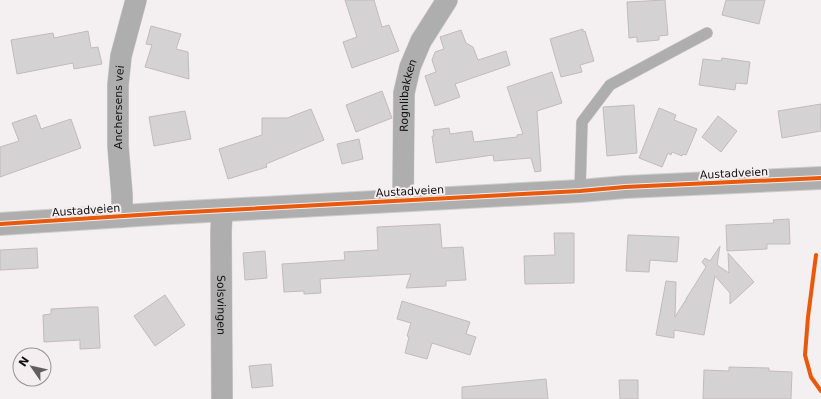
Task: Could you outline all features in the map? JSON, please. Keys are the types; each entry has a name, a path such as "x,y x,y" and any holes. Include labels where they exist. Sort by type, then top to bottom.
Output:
{"main road":[{"name":"Austadveien","path":"0,224 580,191 625,187 821,178"}],"street":[{"name":"Anchersens vei","path":"122,217 118,146 118,85 121,56 136,0"},
{"name":"Rognlibakken","path":"403,200 404,93 410,66 420,41 447,0"},
{"name":"Solsvingen","path":"222,211 222,399"}],"lane":[{"path":"580,191 582,122 610,85 707,33"}],"building":[{"path":"345,0 374,0 382,27 389,25 399,51 352,68 343,42 357,37"},
{"path":"665,0 668,35 659,36 659,40 637,42 637,37 629,38 627,2"},
{"path":"726,0 765,0 759,24 722,15"},
{"path":"151,26 181,34 176,49 188,52 189,79 145,67 152,45 146,44"},
{"path":"583,29 583,32 585,31 594,61 580,65 582,72 561,77 550,39"},
{"path":"461,30 466,43 473,47 478,60 506,51 510,65 455,84 460,97 435,106 425,76 436,72 432,60 435,52 444,49 440,37"},
{"path":"88,31 91,48 98,47 102,64 74,69 73,63 17,74 11,40 53,33 54,38"},
{"path":"722,58 750,62 747,84 736,83 735,90 699,85 703,59 721,61"},
{"path":"552,72 562,103 537,111 541,171 535,172 531,158 494,161 493,155 436,163 432,136 434,136 433,130 449,128 450,134 472,131 474,142 517,137 517,135 523,134 507,87"},
{"path":"382,91 392,118 356,132 346,105"},
{"path":"821,104 821,131 782,138 778,111"},
{"path":"634,105 637,153 607,156 603,107"},
{"path":"659,108 676,115 674,120 697,129 686,155 683,154 682,156 672,152 671,155 668,153 662,167 639,158"},
{"path":"311,109 324,140 266,164 267,167 228,179 219,149 262,135 262,118 287,118"},
{"path":"185,111 191,139 154,146 149,117"},
{"path":"36,115 41,129 71,119 81,148 0,177 0,147 19,141 12,123"},
{"path":"718,116 737,131 721,152 702,137"},
{"path":"359,139 363,159 342,164 337,144"},
{"path":"789,219 790,244 767,244 767,249 727,251 726,225 774,223 773,220"},
{"path":"440,224 442,248 463,247 466,280 446,281 446,286 406,288 411,274 320,279 321,293 304,294 304,291 284,292 282,264 345,260 344,252 378,250 377,227"},
{"path":"554,233 574,233 574,283 525,284 524,256 555,255"},
{"path":"628,235 679,237 677,262 650,260 649,272 626,271"},
{"path":"720,246 717,265 729,273 728,253 754,282 730,304 730,293 715,276 704,335 674,330 674,338 656,335 666,281 676,282 675,317 706,267 702,262 705,258 710,261"},
{"path":"37,248 38,268 0,270 0,250"},
{"path":"265,251 267,278 245,280 243,253"},
{"path":"165,295 185,325 155,346 134,316"},
{"path":"402,301 470,322 466,334 476,337 470,355 432,343 427,359 405,353 409,337 407,336 411,323 397,319"},
{"path":"98,307 100,348 80,349 80,340 44,342 43,315 51,314 51,309"},
{"path":"271,364 273,386 252,388 249,366"},
{"path":"729,367 769,368 769,371 792,372 791,399 703,399 704,370 729,371"},
{"path":"546,379 548,399 462,399 462,387"},
{"path":"619,380 638,380 638,399 620,399"}],"cycle path":[{"path":"0,224 170,213 580,191 625,187 821,178"},
{"path":"816,255 805,355 811,377 821,391"}]}
